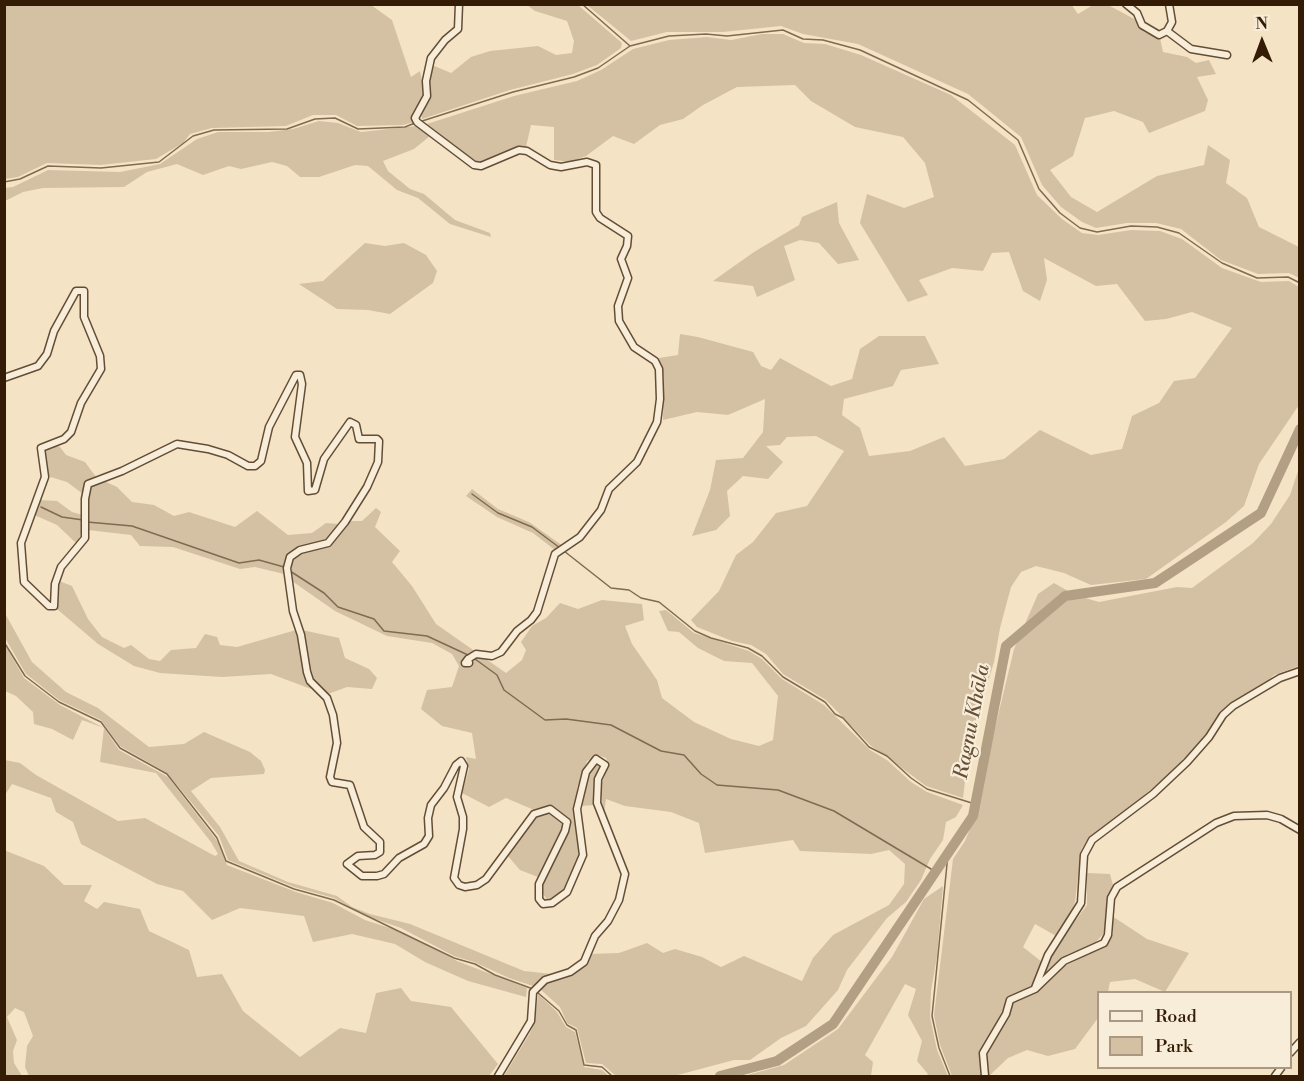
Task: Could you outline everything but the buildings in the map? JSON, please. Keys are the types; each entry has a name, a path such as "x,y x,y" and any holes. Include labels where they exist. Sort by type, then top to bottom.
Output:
{"street":[{"path":"459,4 458,29 445,40 431,58 426,81 427,96 415,118 417,122 474,165 481,166 519,150 527,151 550,165 561,167 587,162 596,165 596,212 600,218 628,236 627,246 621,259 628,278 618,306 620,321 634,347 655,361 659,369 660,399 657,422 637,462 609,489 601,510 580,537 555,554 537,612 517,631 501,652 492,656 476,654 468,659"},
{"path":"1126,4 1137,13 1142,25 1159,35 1167,31 1172,22 1169,4"},
{"path":"1167,31 1191,49 1227,55"},
{"path":"4,378 38,366 47,354 54,331 76,291 84,291 84,317 100,356 101,369 81,403 71,432 64,439 41,448 45,477 21,543 24,582 49,606 54,606 55,584 61,567 85,538 85,499 88,484 177,444 208,449 228,455 248,466 255,466 261,461 269,427 296,375 300,375 302,384 295,436 307,463 308,491 315,490 324,459 350,422 356,425 359,439 379,441 378,462 367,487 345,522 328,543 300,550 291,557 288,568 293,611 301,635 307,672 310,681 327,698 333,715 337,743 330,777 338,784 350,785 364,827 380,842 380,852 375,855 358,856 347,864 362,876 377,876 384,874 399,858 424,844 429,836 428,818 431,805 444,788 456,765 461,762 464,766 458,797 463,829 454,878 459,885 465,887 477,885 486,879 534,814 550,809 567,822 565,831 539,884 539,899 543,904 552,903 567,892 583,855 577,808 586,772 596,759 605,765 598,778 597,803 625,874 619,900 608,921 595,936 584,962 570,972 545,980 533,992 531,1021 498,1077"},
{"path":"1035,989 1048,955 1081,903 1084,855 1092,840 1153,794 1198,751 1219,720 1233,706 1280,678 1299,671"},
{"path":"985,1077 983,1053 1006,1014 1010,1000 1035,989 1064,961 1104,943 1108,935 1111,898 1117,887 1207,828 1234,816 1256,814 1281,819 1299,830"}],"green space":[{"path":"1071,4 1078,14 1093,5 1108,5 1138,21 1144,32 1160,38 1163,52 1187,57 1196,63 1209,60 1216,74 1197,77 1208,100 1205,111 1149,133 1143,122 1114,111 1085,118 1073,156 1050,170 1071,197 1097,212 1157,176 1204,165 1208,145 1230,160 1226,183 1247,198 1259,227 1299,247 1299,278 1289,273 1258,274 1221,260 1181,229 1156,223 1127,223 1096,228 1082,222 1061,207 1042,185 1021,137 968,94 858,44 803,34 781,26 723,32 667,32 631,41 587,5"},
{"path":"5,5 371,5 392,20 411,77 420,71 425,95 414,122 403,125 357,126 336,115 313,115 286,126 212,128 190,134 183,143 156,159 101,165 47,163 18,177 5,179"},
{"path":"527,5 578,5 622,43 621,48 597,65 573,74 510,90 422,119 421,111 430,95 428,81 432,65 451,73 471,57 490,51 538,46 556,55 572,53 574,41 567,21 535,11"},
{"path":"762,34 783,34 804,43 825,44 861,55 951,95 1015,145 1037,195 1062,219 1082,233 1098,235 1131,230 1160,231 1182,239 1222,268 1261,282 1289,281 1299,287 1299,405 1259,464 1244,506 1226,522 1146,579 1091,585 1064,573 1036,566 1021,572 1011,587 994,662 970,741 963,798 926,786 870,745 826,700 783,674 766,654 751,645 732,641 697,627 691,620 719,591 736,555 753,542 776,513 807,506 844,451 816,436 787,437 780,445 766,446 783,462 768,479 743,476 727,491 730,516 716,530 692,536 710,490 716,460 743,458 763,432 765,399 728,415 697,412 663,420 664,379 659,358 678,355 680,334 753,352 761,366 771,370 780,358 831,386 852,379 860,349 879,336 925,336 939,364 901,370 893,386 844,399 842,415 860,428 869,456 910,451 944,437 965,466 1004,459 1040,430 1091,455 1122,449 1132,416 1159,403 1174,381 1195,378 1232,328 1192,312 1166,319 1145,321 1117,284 1096,286 1044,258 1047,280 1040,301 1023,291 1009,252 992,253 983,271 952,268 919,280 928,295 908,302 860,223 867,194 904,208 934,197 925,163 903,137 855,127 811,101 795,85 737,87 703,105 683,119 660,125 634,144 613,136 586,156 570,162 554,160 554,127 531,125 526,147 517,147 483,161 474,161 427,124 514,96 577,81 601,70 633,49 669,40 707,37 731,40"},
{"path":"319,121 338,123 361,132 417,126 430,136 414,149 383,161 388,171 410,189 424,194 455,220 490,233 491,237 450,224 418,198 397,190 368,166 355,165 319,177 300,177 287,166 272,162 241,169 229,166 203,175 177,164 147,172 124,187 43,188 23,192 5,201 4,188 13,187 48,170 120,172 160,164 197,139 218,132 268,132 293,129"},
{"path":"837,202 839,223 859,260 838,264 819,243 800,240 784,246 795,280 757,297 753,286 713,281 754,252 799,225 802,217"},
{"path":"365,243 385,246 404,243 426,255 437,271 433,283 390,314 368,310 337,309 299,284 323,281"},
{"path":"53,445 60,447 66,455 85,462 96,477 88,480 83,494 67,482 47,476 43,458 44,448"},
{"path":"1299,468 1299,666 1274,675 1266,683 1230,703 1217,716 1204,739 1181,763 1140,799 1087,840 1081,850 1075,902 1066,924 1056,936 1035,924 1023,947 1042,962 1033,987 1011,995 1006,1001 999,1020 981,1049 981,1076 952,1076 940,1045 934,1015 953,859 965,841 980,805 984,774 1014,649 1038,594 1054,583 1075,595 1099,602 1177,587 1192,588 1253,543 1271,524 1290,495"},
{"path":"102,480 117,487 132,502 154,505 174,516 189,512 235,527 257,511 288,535 312,533 326,523 339,524 326,542 300,548 286,564 284,574 255,567 240,569 173,547 140,546 131,535 88,530 87,500 90,486"},
{"path":"472,489 498,509 529,522 563,546 555,550 533,533 497,517 466,496"},
{"path":"39,500 57,501 72,512 83,515 83,528 77,544 57,525 32,514"},
{"path":"376,508 381,512 375,527 400,551 392,562 412,586 436,624 506,673 522,660 526,650 521,642 532,626 546,618 560,603 578,609 602,600 642,604 644,620 625,626 632,644 657,680 662,698 694,722 731,739 759,746 773,740 778,696 752,663 724,661 698,648 679,632 668,631 659,611 666,610 694,633 749,651 762,659 782,679 824,705 870,750 887,760 911,782 927,792 963,805 956,817 946,822 943,840 906,902 887,918 847,970 838,990 806,1026 781,1038 750,1060 734,1060 674,1076 616,1076 602,1064 586,1063 577,1028 567,1023 560,1007 540,989 546,983 586,965 590,954 619,953 647,943 663,953 675,949 702,957 721,967 744,956 802,981 813,958 833,935 889,905 904,884 905,864 889,850 871,854 800,851 793,840 705,853 699,823 671,812 625,806 606,799 604,814 600,788 609,765 606,758 598,755 587,761 577,788 576,826 580,856 576,869 564,893 548,901 541,891 542,882 567,830 569,818 555,808 534,810 506,798 489,807 462,793 469,769 466,757 476,759 472,733 442,726 421,709 427,690 452,687 459,666 452,654 432,643 387,636 335,611 292,581 292,559 301,551 329,546 350,521 362,521"},
{"path":"59,581 72,586 88,619 102,637 124,648 131,645 149,659 160,661 171,650 196,648 205,634 217,637 220,645 237,647 296,630 311,689 271,674 222,677 160,673 134,666 98,644 57,609"},
{"path":"5,595 6,615 32,662 66,692 98,708 149,747 184,744 204,732 250,752 261,761 265,770 264,774 211,778 191,791 220,827 239,861 288,882 337,896 352,907 370,914 410,924 524,971 552,974 533,986 509,978 474,962 454,956 401,928 366,916 334,898 294,887 228,860 219,836 167,773 120,746 101,720 59,700 26,674 5,638"},
{"path":"302,630 339,638 345,658 369,669 377,678 372,689 347,687 328,694 311,678"},
{"path":"5,645 24,678 60,705 104,728 82,720 73,740 52,729 34,724 33,712 16,696 5,691"},
{"path":"104,728 119,750 168,777 218,842 227,865 296,892 333,903 365,920 402,932 457,961 527,988 526,997 468,981 425,962 395,944 352,934 313,942 304,916 240,908 212,920 183,891 157,884 81,844 73,822 56,812 51,798 12,784 5,795 5,760 20,763 36,775 118,821 145,818 215,856 218,854 156,773 100,762"},
{"path":"596,762 600,768 593,787 595,805 580,806 588,771"},
{"path":"546,812 556,813 562,820 562,830 538,877 520,870 507,855 534,816"},
{"path":"4,850 44,866 64,885 92,885 84,901 97,909 104,902 140,909 149,931 189,950 197,977 222,974 243,1011 300,1057 340,1028 366,1033 376,993 401,988 411,1001 451,1007 498,1064 489,1076 29,1076 25,1067 27,1046 33,1036 24,1012 15,1008 7,1017 17,1040 13,1051 14,1063 22,1076 5,1076"},
{"path":"1087,873 1110,874 1113,885 1106,906 1106,931 1094,944 1068,954 1054,965 1041,981 1050,955 1087,905"},
{"path":"943,886 930,1017 937,1050 948,1076 926,1076 928,1074 917,1061 922,1041 908,1015 916,989 905,984 865,1055 873,1062 871,1076 744,1076 784,1065 838,1029 892,957 924,899"},
{"path":"1112,916 1147,939 1189,953 1166,991 1135,979 1110,982 1108,991 1097,991 1097,1019 1075,1049 1048,1056 1027,1050 1008,1058 989,1076 987,1053 1013,1002 1039,990 1063,967 1103,947 1113,933"},
{"path":"538,994 557,1012 566,1027 575,1032 584,1067 602,1070 609,1076 504,1076 535,1021"}],"waterway":[{"path":"582,4 630,46"},
{"path":"419,122 513,92 574,77 598,68 630,46 669,36 706,34 727,36 783,30 803,39 823,40 860,50 968,100 1018,140 1039,189 1060,213 1080,228 1097,232 1131,226 1157,227 1179,233 1222,263 1257,278 1288,277 1300,283"},
{"path":"4,182 20,179 48,166 101,168 159,162 193,136 214,130 287,129 315,119 335,118 358,129 405,127 415,123"},
{"name":"Ragnu Khāla","path":"720,1076 777,1061 833,1024 973,816 1006,646 1065,596 1155,583 1261,513 1300,429"},
{"path":"472,494 498,513 532,527 560,548"},
{"path":"41,507 62,517 83,520"},
{"path":"87,522 132,526 239,563 259,560 284,567"},
{"path":"564,551 611,588 629,590 641,598 659,602 695,631 748,648 762,656 783,677 825,702 869,747 887,756 911,778 927,789 975,804"},
{"path":"290,571 324,593 338,607 374,619 384,631 427,636 468,655"},
{"path":"4,642 25,676 59,702 101,722 120,748 167,774 217,838 226,861 294,889 334,900 454,958 475,964 495,975 533,989"},
{"path":"475,659 497,675 504,690 545,720 566,719 611,725 661,751 684,755 701,774 717,785 778,790 834,811 936,872"},
{"path":"948,854 932,1016 939,1048 950,1076"},
{"path":"537,992 559,1011 567,1025 576,1030 584,1065 602,1067 612,1076"}]}
